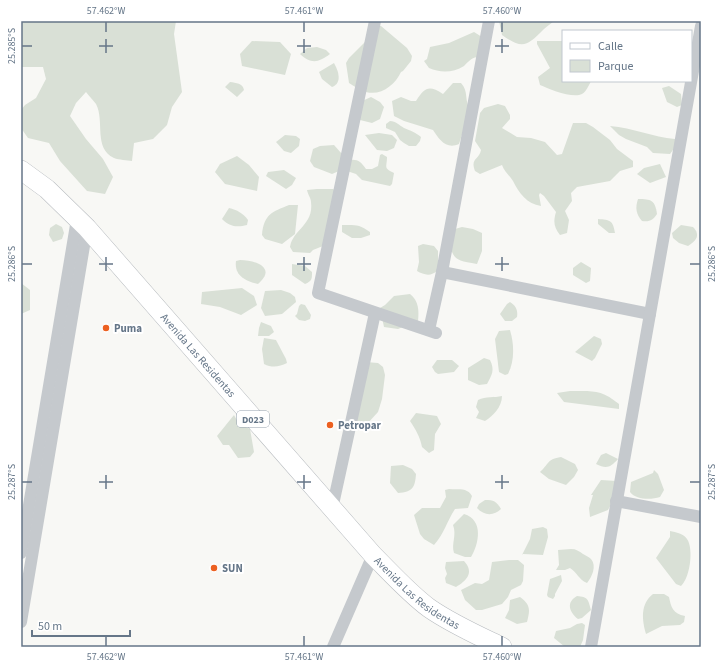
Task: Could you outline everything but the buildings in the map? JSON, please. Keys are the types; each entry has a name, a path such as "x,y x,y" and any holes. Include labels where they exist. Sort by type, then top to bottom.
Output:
{"main road":[{"name":"Avenida Las Residentas","path":"21,170 46,189 82,224 332,509 404,586 430,608 463,629 502,647"}],"street":[{"path":"375,21 318,292 375,313 432,331 489,21"},
{"path":"692,77 701,26"},
{"path":"591,647 691,82"},
{"path":"21,554 82,224"},
{"path":"442,272 650,314"},
{"path":"332,509 375,313"},
{"path":"616,501 701,517"},
{"path":"21,622 28,521"},
{"path":"333,647 374,555"}],"green space":[{"path":"21,21 176,21 174,34 182,92 172,107 167,125 153,139 134,143 132,161 114,158 108,154 104,148 101,141 100,118 96,104 86,92 76,103 70,116 86,139 103,159 113,177 105,194 87,191 60,161 49,143 28,138 21,128 21,110 25,105 36,98 46,79 43,67 21,67"},
{"path":"499,21 554,21 529,42 520,44 509,40 502,35"},
{"path":"376,25 381,26 407,48 412,56 411,61 391,85 382,91 372,93 366,92 349,83 346,63 365,42"},
{"path":"474,32 482,37 477,57 471,59 464,66 451,71 438,71 429,68 424,61 427,59 430,47 449,43"},
{"path":"252,41 280,42 291,54 285,75 242,66 240,54"},
{"path":"537,41 562,41 562,82 590,82 582,94 567,94 540,85 538,77 550,68 537,44"},
{"path":"317,47 326,50 330,54 318,61 311,61 300,54 307,48"},
{"path":"334,63 339,79 338,83 332,87 322,79 319,72"},
{"path":"230,82 239,84 244,90 237,97 225,87"},
{"path":"453,83 461,83 463,86 470,110 459,144 450,146 447,145 440,140 433,130 404,121 394,116 392,101 401,97 411,101 416,101 425,90 428,89 434,89 443,94"},
{"path":"669,86 681,94 682,105 677,107 667,102 662,88"},
{"path":"371,97 380,102 384,107 380,119 372,123 360,120 360,102"},
{"path":"498,104 505,106 510,115 510,119 502,128 517,137 531,138 545,142 557,155 562,154 573,123 586,123 610,140 617,149 633,161 633,167 620,171 610,181 577,187 571,193 572,201 565,211 569,220 567,233 560,235 555,224 556,212 544,196 540,193 539,195 541,206 532,203 521,194 502,165 480,174 475,171 474,161 479,156 481,150 475,141 480,113 484,108"},
{"path":"390,121 396,122 421,137 416,146 409,146 404,143 395,132 386,128 386,124"},
{"path":"610,126 675,139 678,143 670,154 653,153 647,147 619,135"},
{"path":"379,133 392,135 397,140 394,148 387,151 377,150 365,135"},
{"path":"285,135 296,136 300,139 299,146 291,153 284,151 276,142"},
{"path":"334,145 342,154 339,171 332,174 314,167 310,161 313,149 320,146"},
{"path":"382,154 387,157 386,165 388,170 394,173 392,184 390,186 362,180 356,174 347,171 350,160 355,160 363,164 366,169 372,169 378,166 380,155"},
{"path":"237,156 249,165 259,177 257,191 225,184 215,172 220,164"},
{"path":"660,164 666,177 650,183 637,174 644,168"},
{"path":"284,170 296,178 292,185 286,189 266,176 268,172"},
{"path":"333,189 336,191 323,246 313,250 310,253 293,252 290,247 292,241 306,222 311,210 311,201 307,190"},
{"path":"638,199 646,199 654,203 657,214 653,219 649,221 642,221 637,213"},
{"path":"289,205 298,205 295,234 282,244 265,239 262,235 267,218 274,212"},
{"path":"229,208 244,215 248,220 247,225 233,226 222,219"},
{"path":"598,219 612,223 615,233 609,233 598,224"},
{"path":"56,224 62,227 64,233 62,239 53,242 49,235 50,228"},
{"path":"342,225 360,226 370,232 370,235 361,238 352,238 342,232"},
{"path":"681,225 693,227 697,233 695,240 688,246 679,243 673,238 672,233"},
{"path":"462,227 473,229 482,233 482,251 477,264 459,260 451,250 447,236 455,229"},
{"path":"423,244 434,246 438,251 438,270 433,274 425,274 417,271 419,262 418,246"},
{"path":"240,260 258,263 265,269 265,274 258,284 245,279 239,274 236,261"},
{"path":"581,262 591,268 590,281 586,283 573,275 573,268"},
{"path":"292,264 305,266 312,272 312,278 310,281 305,284 292,275"},
{"path":"21,283 30,290 30,310 21,314"},
{"path":"242,288 254,296 257,305 241,315 220,307 201,304 202,292"},
{"path":"281,290 290,293 295,297 296,302 282,314 265,316 261,308 265,291"},
{"path":"410,294 417,303 418,321 398,329 384,327 380,308 394,296"},
{"path":"510,302 516,308 517,317 512,321 505,321 500,314"},
{"path":"301,304 305,305 311,315 310,319 305,321 299,320 295,316"},
{"path":"261,322 271,326 274,332 269,336 258,336"},
{"path":"510,330 513,346 513,358 508,374 505,375 499,372 495,339 499,331"},
{"path":"594,336 601,339 602,344 592,361 575,352"},
{"path":"264,338 276,340 287,363 276,366 264,364 262,349"},
{"path":"484,358 490,360 492,372 487,384 479,385 468,380 468,368"},
{"path":"437,360 452,360 459,366 454,372 438,374 432,367"},
{"path":"366,362 378,363 383,367 385,375 382,399 378,412 367,424 354,420"},
{"path":"570,391 590,391 601,393 619,404 619,409 564,402 557,393"},
{"path":"502,396 499,407 491,417 485,421 476,418 479,412 476,407 478,400"},
{"path":"416,413 437,416 441,424 435,434 434,450 429,453 422,447 418,434 410,421"},
{"path":"234,415 239,424 250,429 254,452 250,457 238,458 229,445 223,445 217,436"},
{"path":"606,453 618,459 608,467 603,467 596,464 601,455"},
{"path":"561,457 575,464 578,470 574,477 566,485 549,479 540,472 553,459"},
{"path":"403,465 412,469 416,474 416,479 410,490 398,493 390,483 391,466"},
{"path":"654,470 658,474 664,490 660,497 644,499 633,495 630,492 631,482 653,473"},
{"path":"601,480 617,481 611,504 608,510 590,517 589,508 593,495 591,495"},
{"path":"445,490 465,490 472,496 468,508 455,509 434,545 424,539 420,534 414,515 422,508 440,508 446,497"},
{"path":"485,500 491,500 498,504 501,509 492,514 483,513 477,508 479,504"},
{"path":"464,514 475,521 478,533 476,546 471,557 465,557 454,553 453,550 453,525"},
{"path":"543,527 547,529 548,537 543,555 522,555 530,539 532,529"},
{"path":"670,531 684,536 687,539 690,549 691,556 689,570 687,577 681,586 676,584 656,558 670,537"},
{"path":"571,549 579,551 590,558 593,562 594,568 591,578 587,583 570,568 565,570 556,570 559,565 558,550"},
{"path":"518,560 524,565 523,581 521,585 511,590 508,597 502,604 482,610 476,610 465,600 461,590 475,583 482,584 489,580 492,562"},
{"path":"464,561 469,569 466,579 456,587 446,583 446,562"},
{"path":"561,575 562,581 555,596 553,599 548,597 547,595 550,579"},
{"path":"653,594 664,594 669,597 673,610 678,614 685,616 684,622 680,625 662,626 646,634 643,612 646,602"},
{"path":"577,596 587,599 591,610 582,618 578,619 572,613 570,607 571,601"},
{"path":"520,597 528,605 529,614 527,622 517,624 505,618 509,610 510,600"},
{"path":"582,623 585,625 583,640 580,647 565,647 554,638 556,631 570,628"}],"place":[{"name":"Puma","path":"106,328"},
{"name":"Petropar","path":"330,425"},
{"name":"SUN","path":"214,568"}]}
